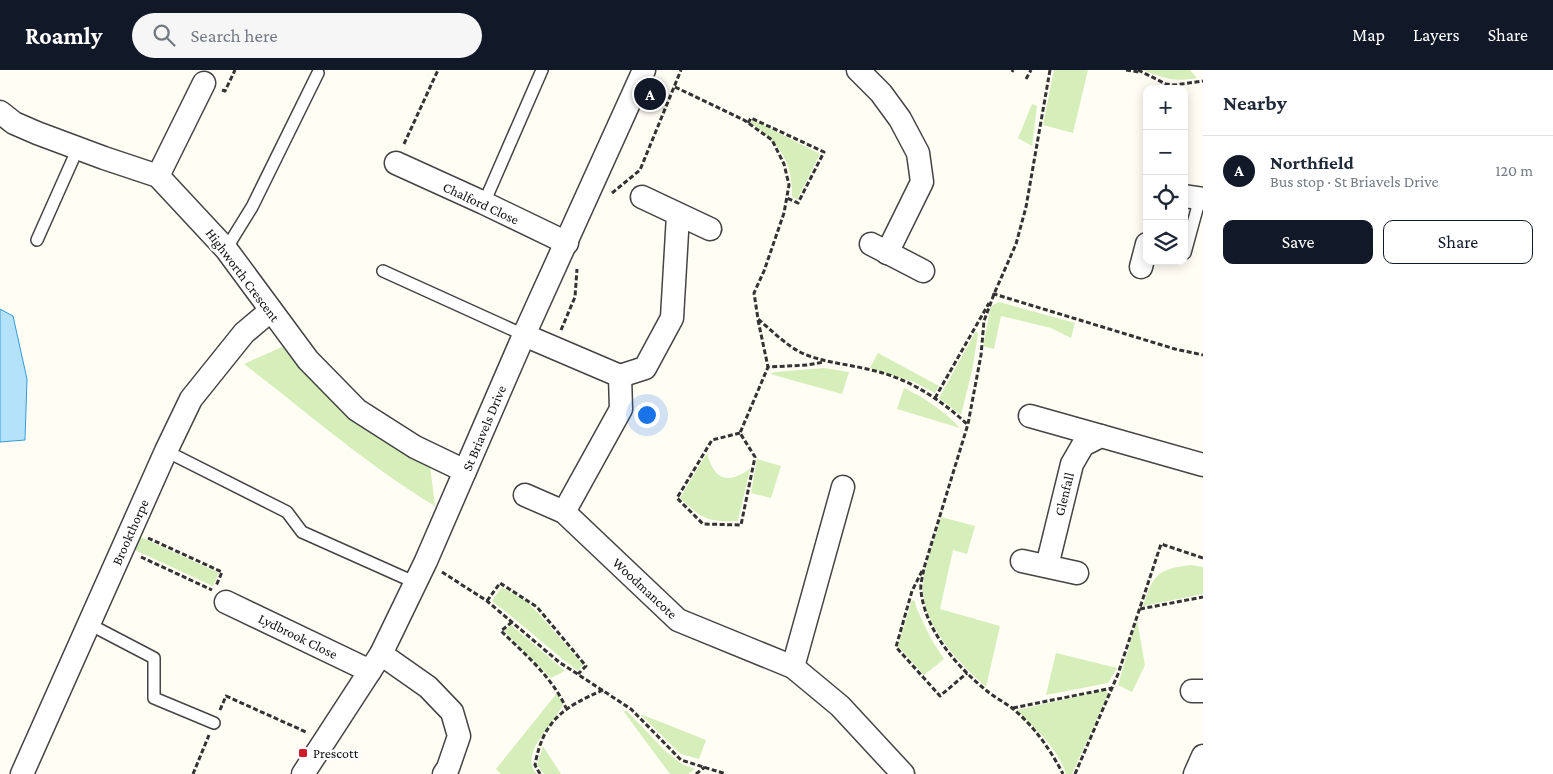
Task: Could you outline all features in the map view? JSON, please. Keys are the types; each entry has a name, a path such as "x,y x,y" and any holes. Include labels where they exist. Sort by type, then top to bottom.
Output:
{"street":[{"name":"St Briavels Drive","path":"303,774 376,662 426,560 524,335 644,70"},
{"path":"858,70 881,93 900,119 918,153 922,182 879,248 923,270"},
{"path":"158,176 204,83"},
{"name":"Highworth Crescent","path":"0,112 14,123 158,176 226,249 308,360 357,410 415,448 465,471"},
{"name":"Chalford Close","path":"396,163 566,243"},
{"path":"642,197 710,229"},
{"path":"524,335 620,376 645,368 672,318 678,215"},
{"path":"1141,267 1143,259"},
{"name":"Brookthorpe","path":"22,774 126,539 191,399 244,333 270,311"},
{"path":"564,512 621,409 620,376"},
{"path":"1030,416 1203,465"},
{"name":"Glenfall","path":"1047,566 1072,464 1082,445 1102,436"},
{"path":"793,667 842,488"},
{"name":"Woodmancote","path":"524,495 564,512 678,620 793,667 840,706 903,774"},
{"path":"1022,561 1077,573"},
{"name":"Lydbrook Close","path":"226,602 376,662"},
{"path":"376,662 428,687 452,712 459,736 448,768 444,774"},
{"path":"1196,774 1203,756"}],"lane":[{"path":"484,203 542,70"},
{"path":"226,249 252,207 318,73"},
{"path":"38,240 78,148"},
{"path":"1188,238 1196,198"},
{"path":"383,270 524,335"},
{"path":"166,451 287,512 302,532 414,582"},
{"path":"89,624 154,658 154,698 214,723"}],"path":[{"path":"396,163 438,70"},
{"path":"610,194 640,170 681,70"},
{"path":"1026,79 1031,70"},
{"path":"1050,70 1026,207 1016,244 984,321 981,355 968,424 924,568 920,589 924,607 947,652 988,692 1012,708 1041,738 1063,774"},
{"path":"1126,70 1139,71 1166,84 1175,85 1203,81"},
{"path":"675,87 748,123 772,140 784,164 789,185 784,213 764,272 754,293 768,368 740,433"},
{"path":"748,123 751,118 824,152 798,203 787,198"},
{"path":"554,347 575,297 577,270 581,262"},
{"path":"994,294 1174,349 1203,355"},
{"path":"935,398 994,294"},
{"path":"758,319 801,353 825,362 873,370 901,380 935,398 968,424"},
{"path":"768,368 825,362"},
{"path":"740,433 755,457 741,525 703,524 677,498 712,440 740,433"},
{"path":"126,539 222,572 214,591 126,539"},
{"path":"1075,774 1112,688 1161,544 1203,558"},
{"path":"426,560 487,601 559,662 631,709 681,760 726,774"},
{"path":"924,568 912,591 896,647 940,696 967,673"},
{"path":"487,601 500,583 537,607 586,666 578,674"},
{"path":"1139,609 1203,597"},
{"path":"512,622 501,631 543,674 562,698 566,708"},
{"path":"1012,708 1112,688"},
{"path":"540,774 535,765 537,753 545,734 555,719 566,708 603,690"},
{"path":"192,774 226,696 325,740"},
{"path":"696,774 705,767"}],"green space":[{"path":"1054,70 1088,70 1073,133 1043,125"},
{"path":"1142,70 1190,70 1197,78 1182,80"},
{"path":"1032,104 1037,106 1032,146 1018,138"},
{"path":"753,120 820,154 797,200 792,197 792,185 787,163 777,146 751,123"},
{"path":"999,302 1075,323 1071,338 1051,328 1001,316 994,349 983,346 991,306"},
{"path":"976,331 978,334 972,371 961,415 939,398"},
{"path":"284,346 430,466 435,506 361,456 244,364"},
{"path":"878,353 939,386 935,393 914,382 870,368"},
{"path":"824,368 849,372 842,394 770,374 775,372"},
{"path":"904,388 934,405 960,428 897,409"},
{"path":"707,453 713,469 722,477 735,477 750,469 738,521 719,521 706,518 694,511 680,498"},
{"path":"757,459 781,466 771,498 751,493"},
{"path":"941,517 975,526 967,554 953,550 940,609 1000,626 986,687 964,666 944,642 928,614 924,600 923,585 926,568"},
{"path":"141,537 219,573 213,586 135,550"},
{"path":"1191,565 1203,567 1203,594 1143,606 1150,587 1158,575 1171,569"},
{"path":"502,587 527,602 539,614 583,665 578,671 492,601"},
{"path":"912,600 915,601 931,639 944,659 924,675 898,646"},
{"path":"1137,620 1145,665 1132,692 1118,685"},
{"path":"511,625 565,671 551,678 504,631"},
{"path":"1056,653 1117,668 1108,683 1046,695"},
{"path":"1106,690 1108,694 1072,774 1066,774 1052,747 1017,710"},
{"path":"557,693 563,704 540,738 532,757 532,766 537,774 501,774 496,769"},
{"path":"626,710 665,751 682,764 695,769 688,774 670,774 624,712"},
{"path":"641,715 706,740 699,759 681,754"},
{"path":"543,746 561,774 544,774 537,765"}],"water":[{"path":"0,309 13,316 27,379 25,440 0,442"}],"place":[{"name":"Northfield","path":"650,94"},
{"name":"Prescott","path":"303,753"}]}
